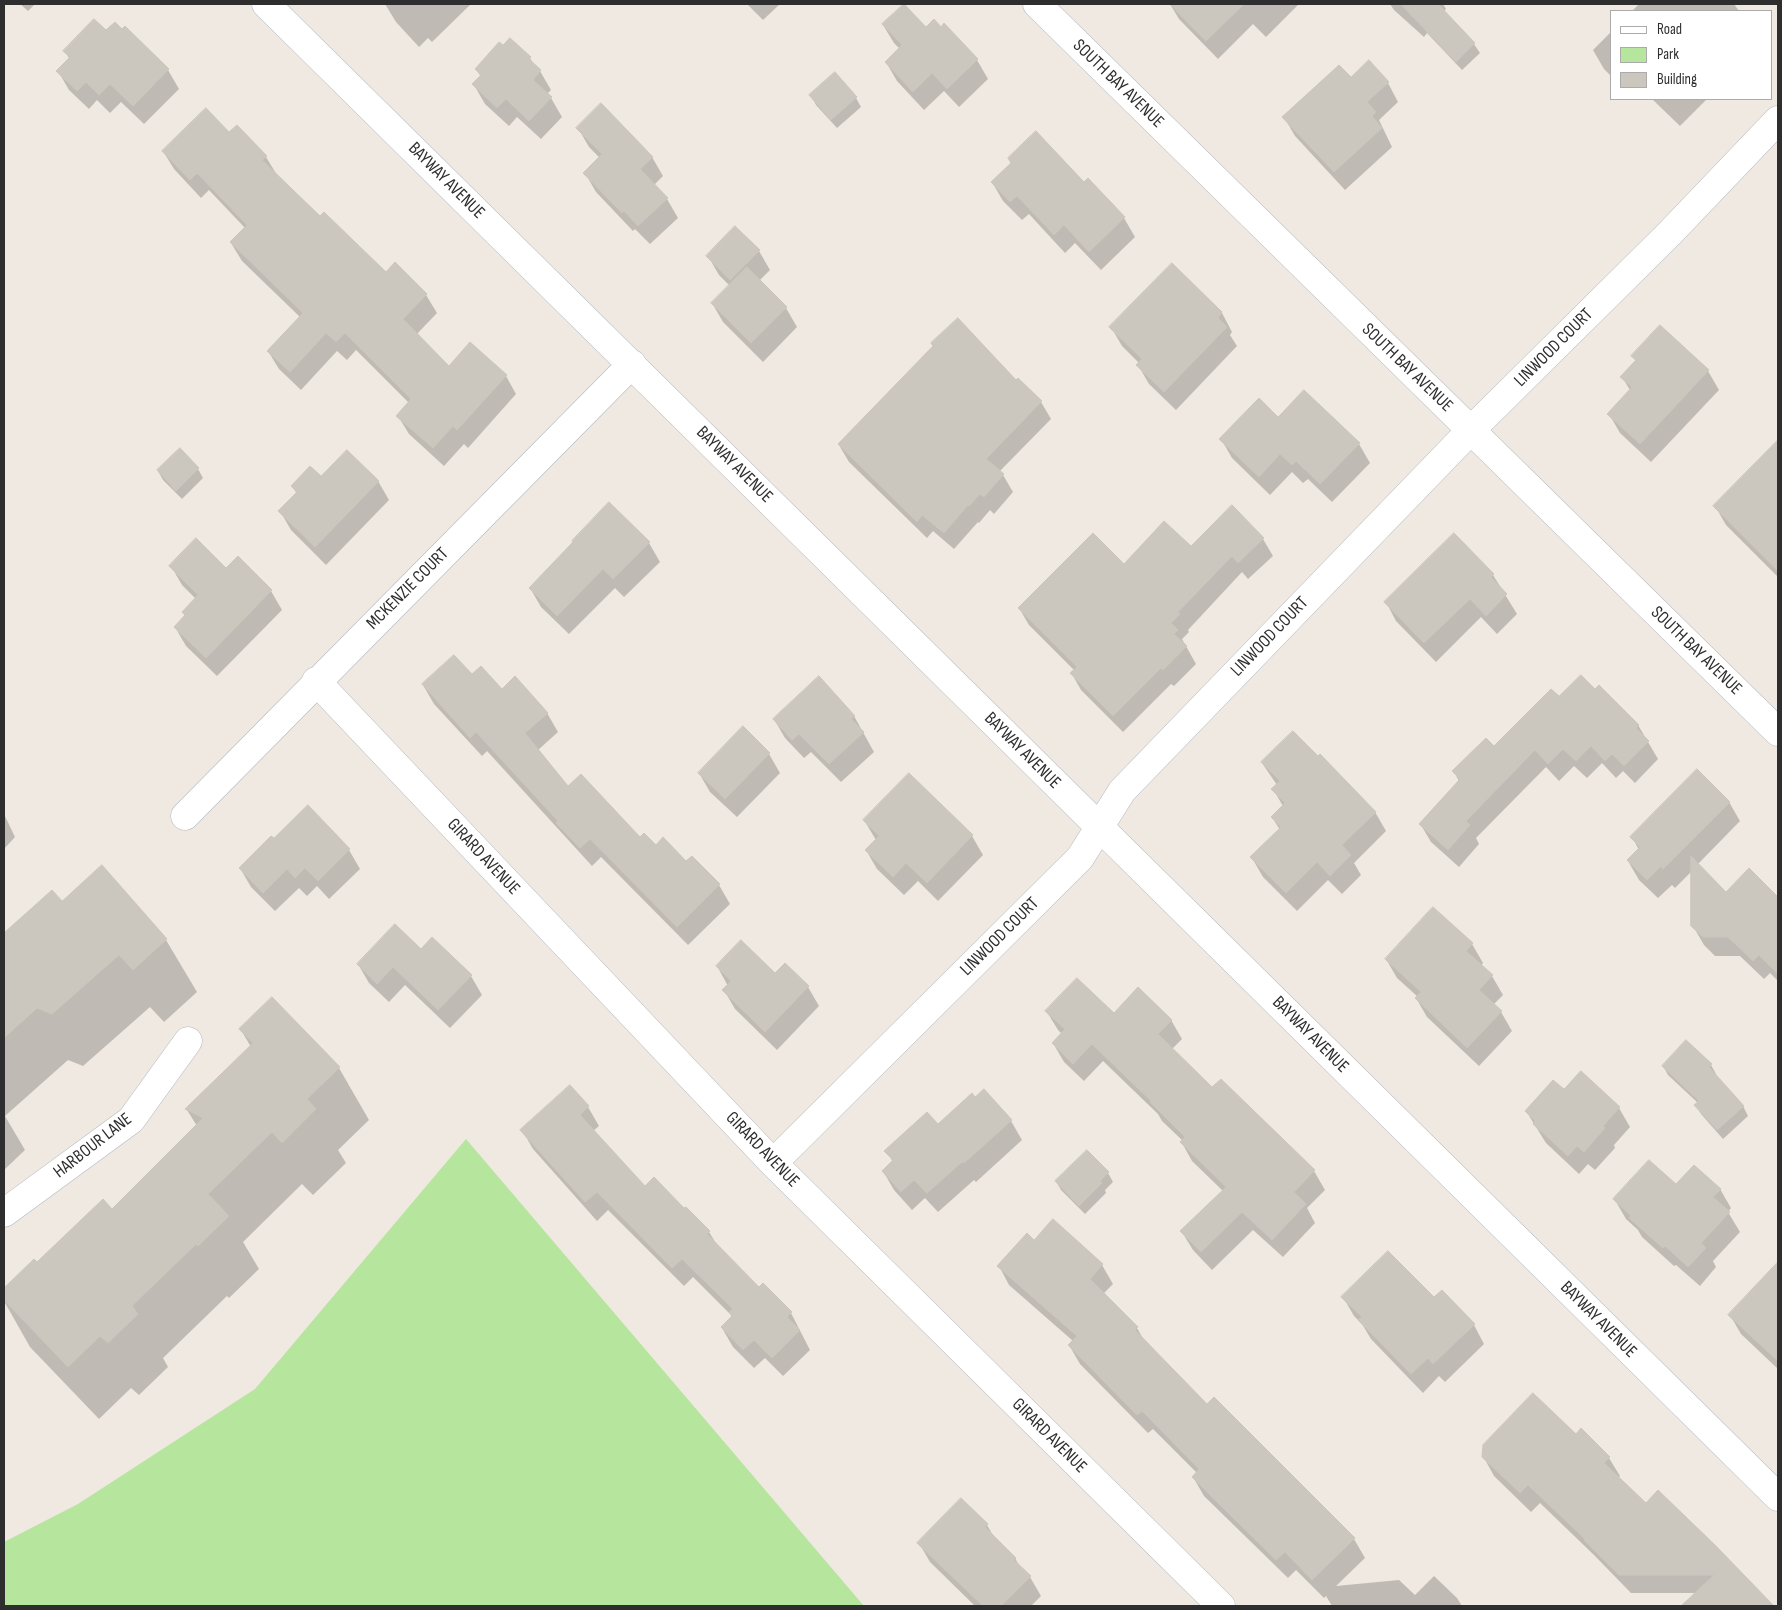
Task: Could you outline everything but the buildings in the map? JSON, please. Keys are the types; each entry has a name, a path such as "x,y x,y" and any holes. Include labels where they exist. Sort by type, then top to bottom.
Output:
{"street":[{"name":"BAYWAY AVENUE","path":"266,4 1778,1497"},
{"name":"SOUTH BAY AVENUE","path":"1037,4 1778,732"},
{"name":"LINWOOD COURT","path":"773,1163 1080,858 1122,791 1471,430 1670,234 1778,120"},
{"name":"MCKENZIE COURT","path":"185,816 316,681 632,364"},
{"name":"GIRARD AVENUE","path":"316,681 773,1163 1221,1606"},
{"name":"HARBOUR LANE","path":"4,1213 131,1120 188,1041"}],"green space":[{"path":"466,1139 864,1606 4,1606 4,1542 78,1504 255,1389"}]}
